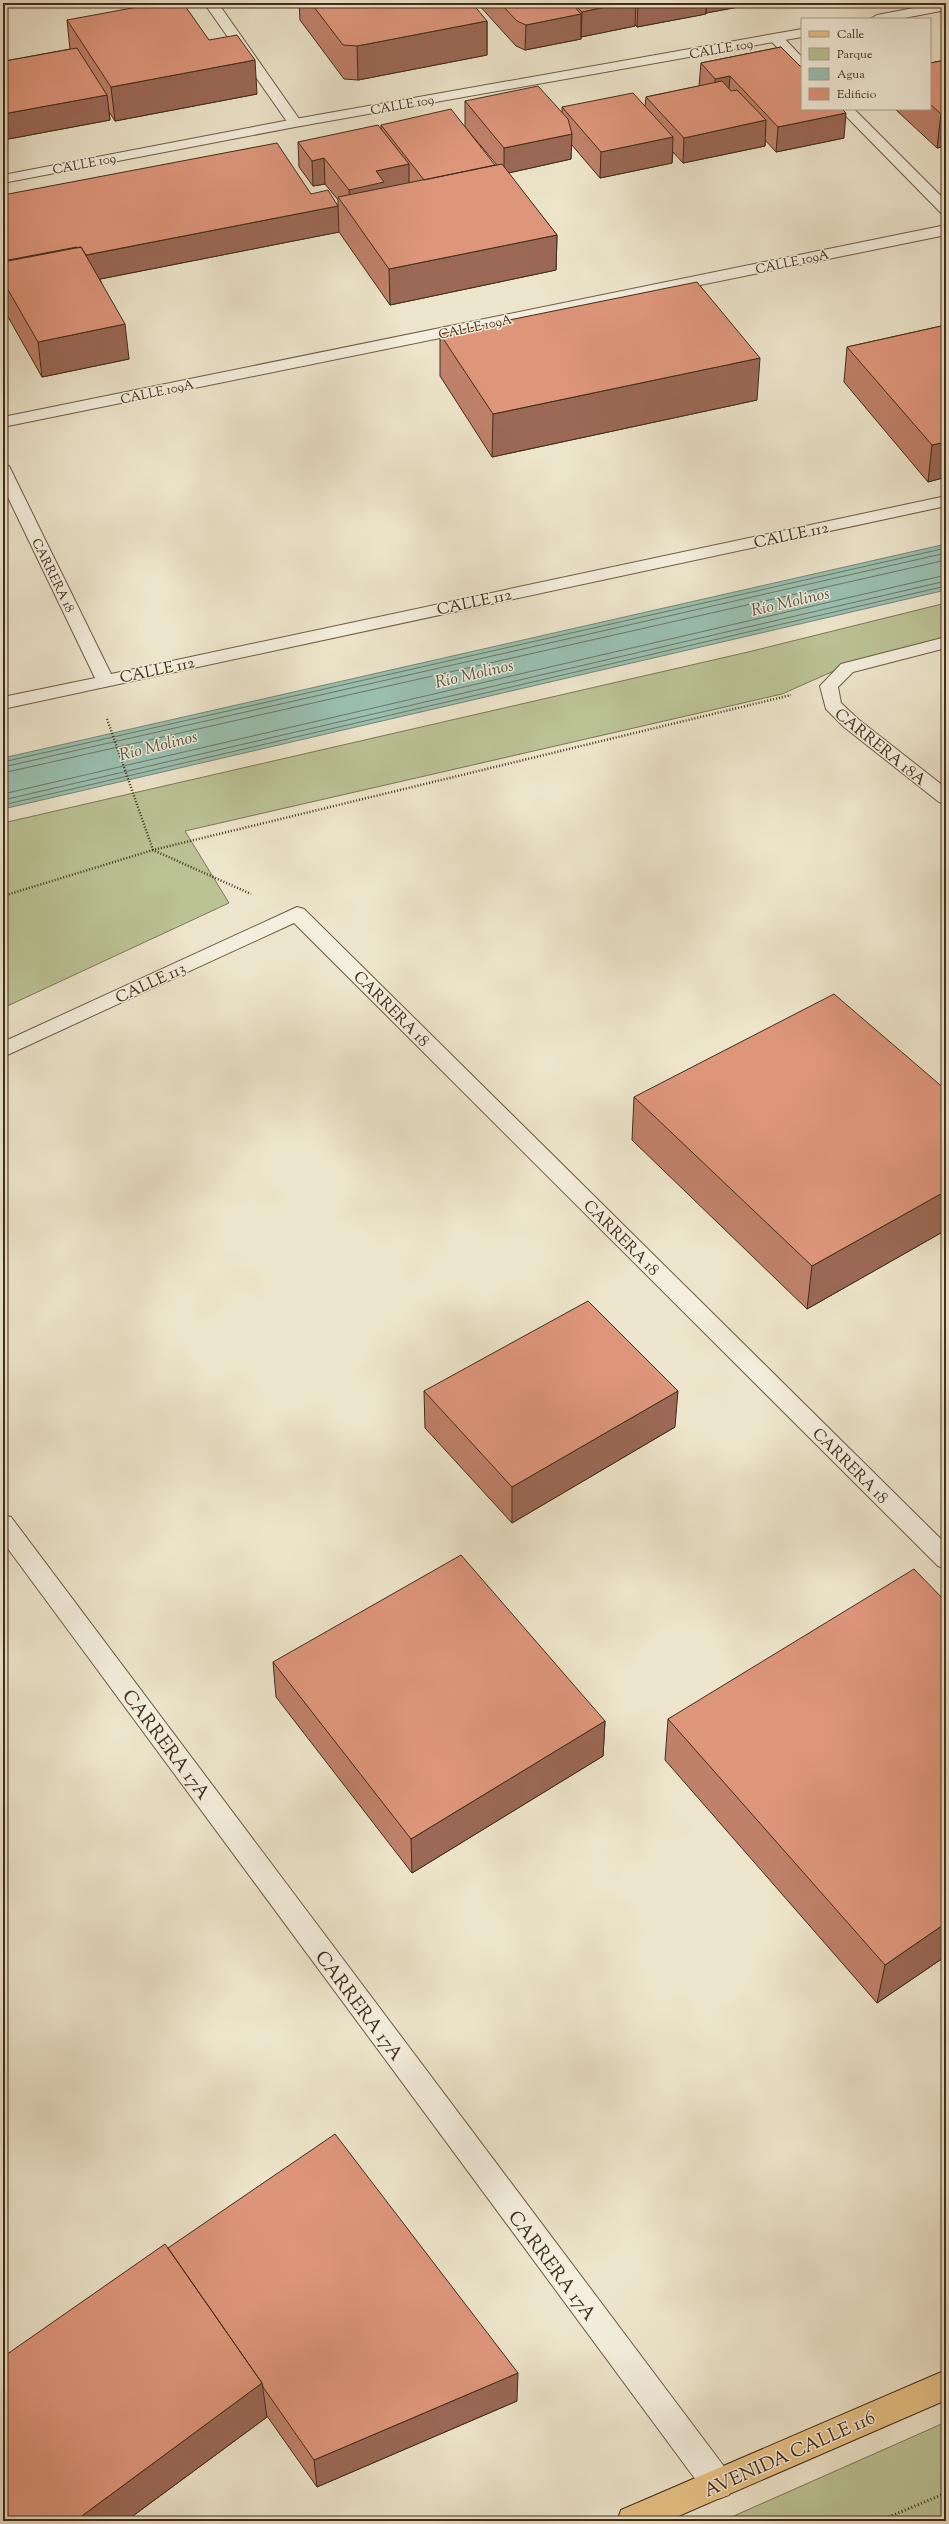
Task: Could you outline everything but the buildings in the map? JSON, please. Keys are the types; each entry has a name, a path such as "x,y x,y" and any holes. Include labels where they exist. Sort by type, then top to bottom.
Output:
{"main road":[{"name":"AVENIDA CALLE 116","path":"632,2521 946,2384"}],"street":[{"path":"211,3 296,123"},
{"path":"882,18 946,6"},
{"name":"CALLE 109","path":"3,179 296,123 801,33"},
{"path":"776,38 801,64"},
{"path":"847,110 946,210"},
{"name":"CALLE 109A","path":"3,422 946,230"},
{"name":"CARRERA 18","path":"3,470 105,680"},
{"name":"CALLE 112","path":"3,703 946,501"},
{"path":"829,686 847,668 946,642"},
{"name":"CARRERA 18A","path":"829,686 832,705 851,723 946,798"},
{"name":"CARRERA 18","path":"298,914 946,1559"},
{"name":"CALLE 113","path":"3,1050 298,914"},
{"name":"CARRERA 17A","path":"3,1524 718,2484"}],"path":[{"path":"3,896 153,850 829,686"},
{"path":"107,721 153,850 298,914"},
{"path":"880,2521 946,2493"}],"green space":[{"path":"946,603 946,638 854,662 782,694 185,831 229,903 3,1008 3,823 748,652"},
{"path":"946,2422 946,2521 722,2521 727,2519"}],"water":[{"name":"Río Molinos","path":"946,544 946,590 3,809 3,758"}]}
